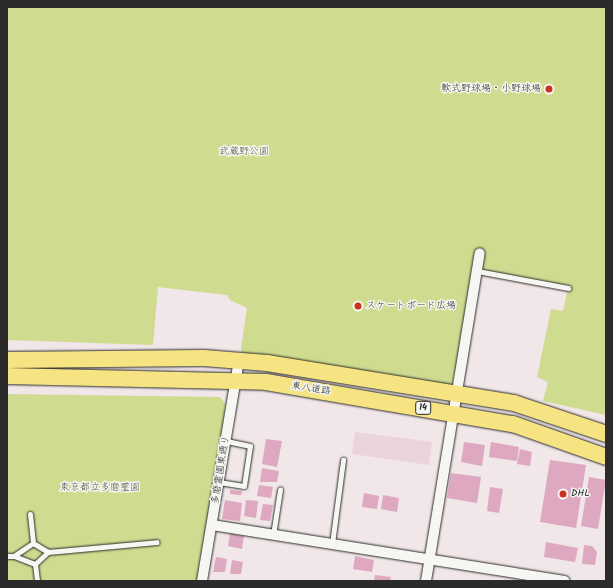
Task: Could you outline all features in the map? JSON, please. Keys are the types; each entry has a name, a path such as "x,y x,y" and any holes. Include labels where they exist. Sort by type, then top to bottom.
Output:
{"main road":[{"name":"東八道路","path":"7,360 239,360 455,393 538,410 606,434"},
{"name":"東八道路","path":"7,376 235,379 451,412 513,424 606,458"}],"street":[{"path":"426,581 451,412 480,253"},
{"name":"多磨霊園東通り","path":"202,581 239,360"},
{"path":"212,525 429,560 518,578 565,581"}],"lane":[{"path":"477,271 568,288"},
{"path":"219,482 244,486 250,446 226,441"},
{"path":"332,544 343,460"},
{"path":"273,535 280,490"},
{"path":"30,514 33,543"},
{"path":"33,543 48,552 157,542"},
{"path":"14,556 33,543"},
{"path":"35,564 48,552"},
{"path":"7,556 14,556 35,564"},
{"path":"35,564 37,581"}],"shaded area":[{"path":"355,432 432,442 429,465 352,454"}],"green space":[{"name":"武蔵野公園","path":"7,7 606,7 606,415 543,401 548,382 537,377 551,309 563,311 568,288 477,271 451,389 243,357 241,349 247,308 230,300 227,295 158,287 153,345 7,340"},
{"name":"東京都立多磨霊園","path":"7,394 220,397 226,405 197,581 7,581"}],"building":[{"path":"266,439 282,441 277,467 262,464"},
{"path":"464,442 485,445 482,466 461,462"},
{"path":"491,442 519,447 517,461 489,457"},
{"path":"520,449 532,452 530,466 517,464"},
{"name":"DHL","path":"550,460 586,465 576,528 540,522"},
{"path":"262,468 279,471 277,482 260,482"},
{"path":"451,473 481,477 477,503 447,498"},
{"path":"589,477 606,480 598,529 581,526"},
{"path":"259,485 273,487 271,498 257,496"},
{"path":"490,487 503,489 499,513 487,511"},
{"path":"230,490 242,491 241,495 230,494"},
{"path":"364,493 379,496 377,509 362,507"},
{"path":"383,495 399,498 397,512 381,509"},
{"path":"225,500 242,503 240,521 222,519"},
{"path":"246,500 258,501 256,518 244,516"},
{"path":"263,504 273,505 270,521 260,520"},
{"path":"230,533 244,536 242,549 228,546"},
{"path":"546,542 578,548 575,562 544,557"},
{"path":"584,545 592,546 597,552 595,565 582,564"},
{"path":"355,556 374,560 372,572 353,569"},
{"path":"216,557 227,559 225,572 213,572"},
{"path":"232,560 243,562 241,574 230,574"},
{"path":"375,575 391,577 390,581 374,581"}],"place":[{"name":"軟式野球場・小野球場","path":"549,89"},
{"name":"スケートボード広場","path":"358,306"},
{"name":"DHL","path":"563,494"}]}
